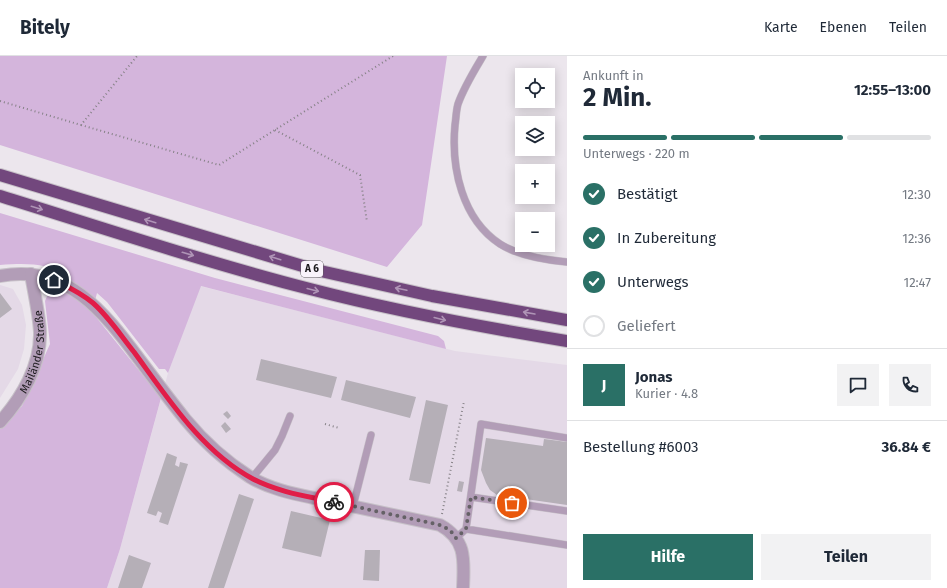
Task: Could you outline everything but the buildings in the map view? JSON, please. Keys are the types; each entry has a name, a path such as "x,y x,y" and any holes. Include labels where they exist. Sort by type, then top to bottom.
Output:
{"highway":[{"name":"A 6","path":"0,175 316,270 432,296 567,320"},
{"name":"A 6","path":"0,196 177,251 310,289 457,323 567,342"}],"street":[{"path":"0,276 31,274 60,283 76,291 94,304 117,330 186,420 217,454 252,478 285,491 440,525 450,530 456,538 462,551 464,563 463,588"},
{"name":"Mailänder Straße","path":"0,422 21,395 29,380 39,345 40,332 31,274"}],"lane":[{"path":"483,56 458,105 454,139 455,165 460,191 475,220 500,244 527,255 567,262"},
{"path":"252,478 275,450 290,416"},
{"path":"456,538 466,529 481,424 567,438"},
{"path":"353,506 371,435"},
{"path":"471,497 567,511"},
{"path":"466,529 567,545"}],"path":[{"path":"81,125 137,56"},
{"path":"0,101 219,165 393,56"},
{"path":"275,130 360,176 366,222"},
{"path":"442,514 464,401"},
{"path":"325,424 339,428"}],"shaded area":[{"path":"0,56 447,56 422,225 387,267 0,145"},
{"path":"0,213 215,278 438,336 444,341 446,349 201,286 168,373 165,369 159,369 107,302 97,293 92,312 161,398 120,549 107,588 0,588 0,429 22,406 50,344 45,301 48,294 59,290 67,292 71,276 44,266 19,264 0,265"},
{"path":"0,285 13,289 22,305 26,325 24,349 18,369 0,398"},
{"path":"200,286 455,351 567,365 567,588 107,588 120,549 168,373"}],"way so far":[{"path":"334,502 440,525 450,530 456,538 466,529 471,497 512,503"}],"route":[{"path":"54,280 76,291 94,304 117,330 186,420 217,454 252,478 271,487 334,502"}]}
